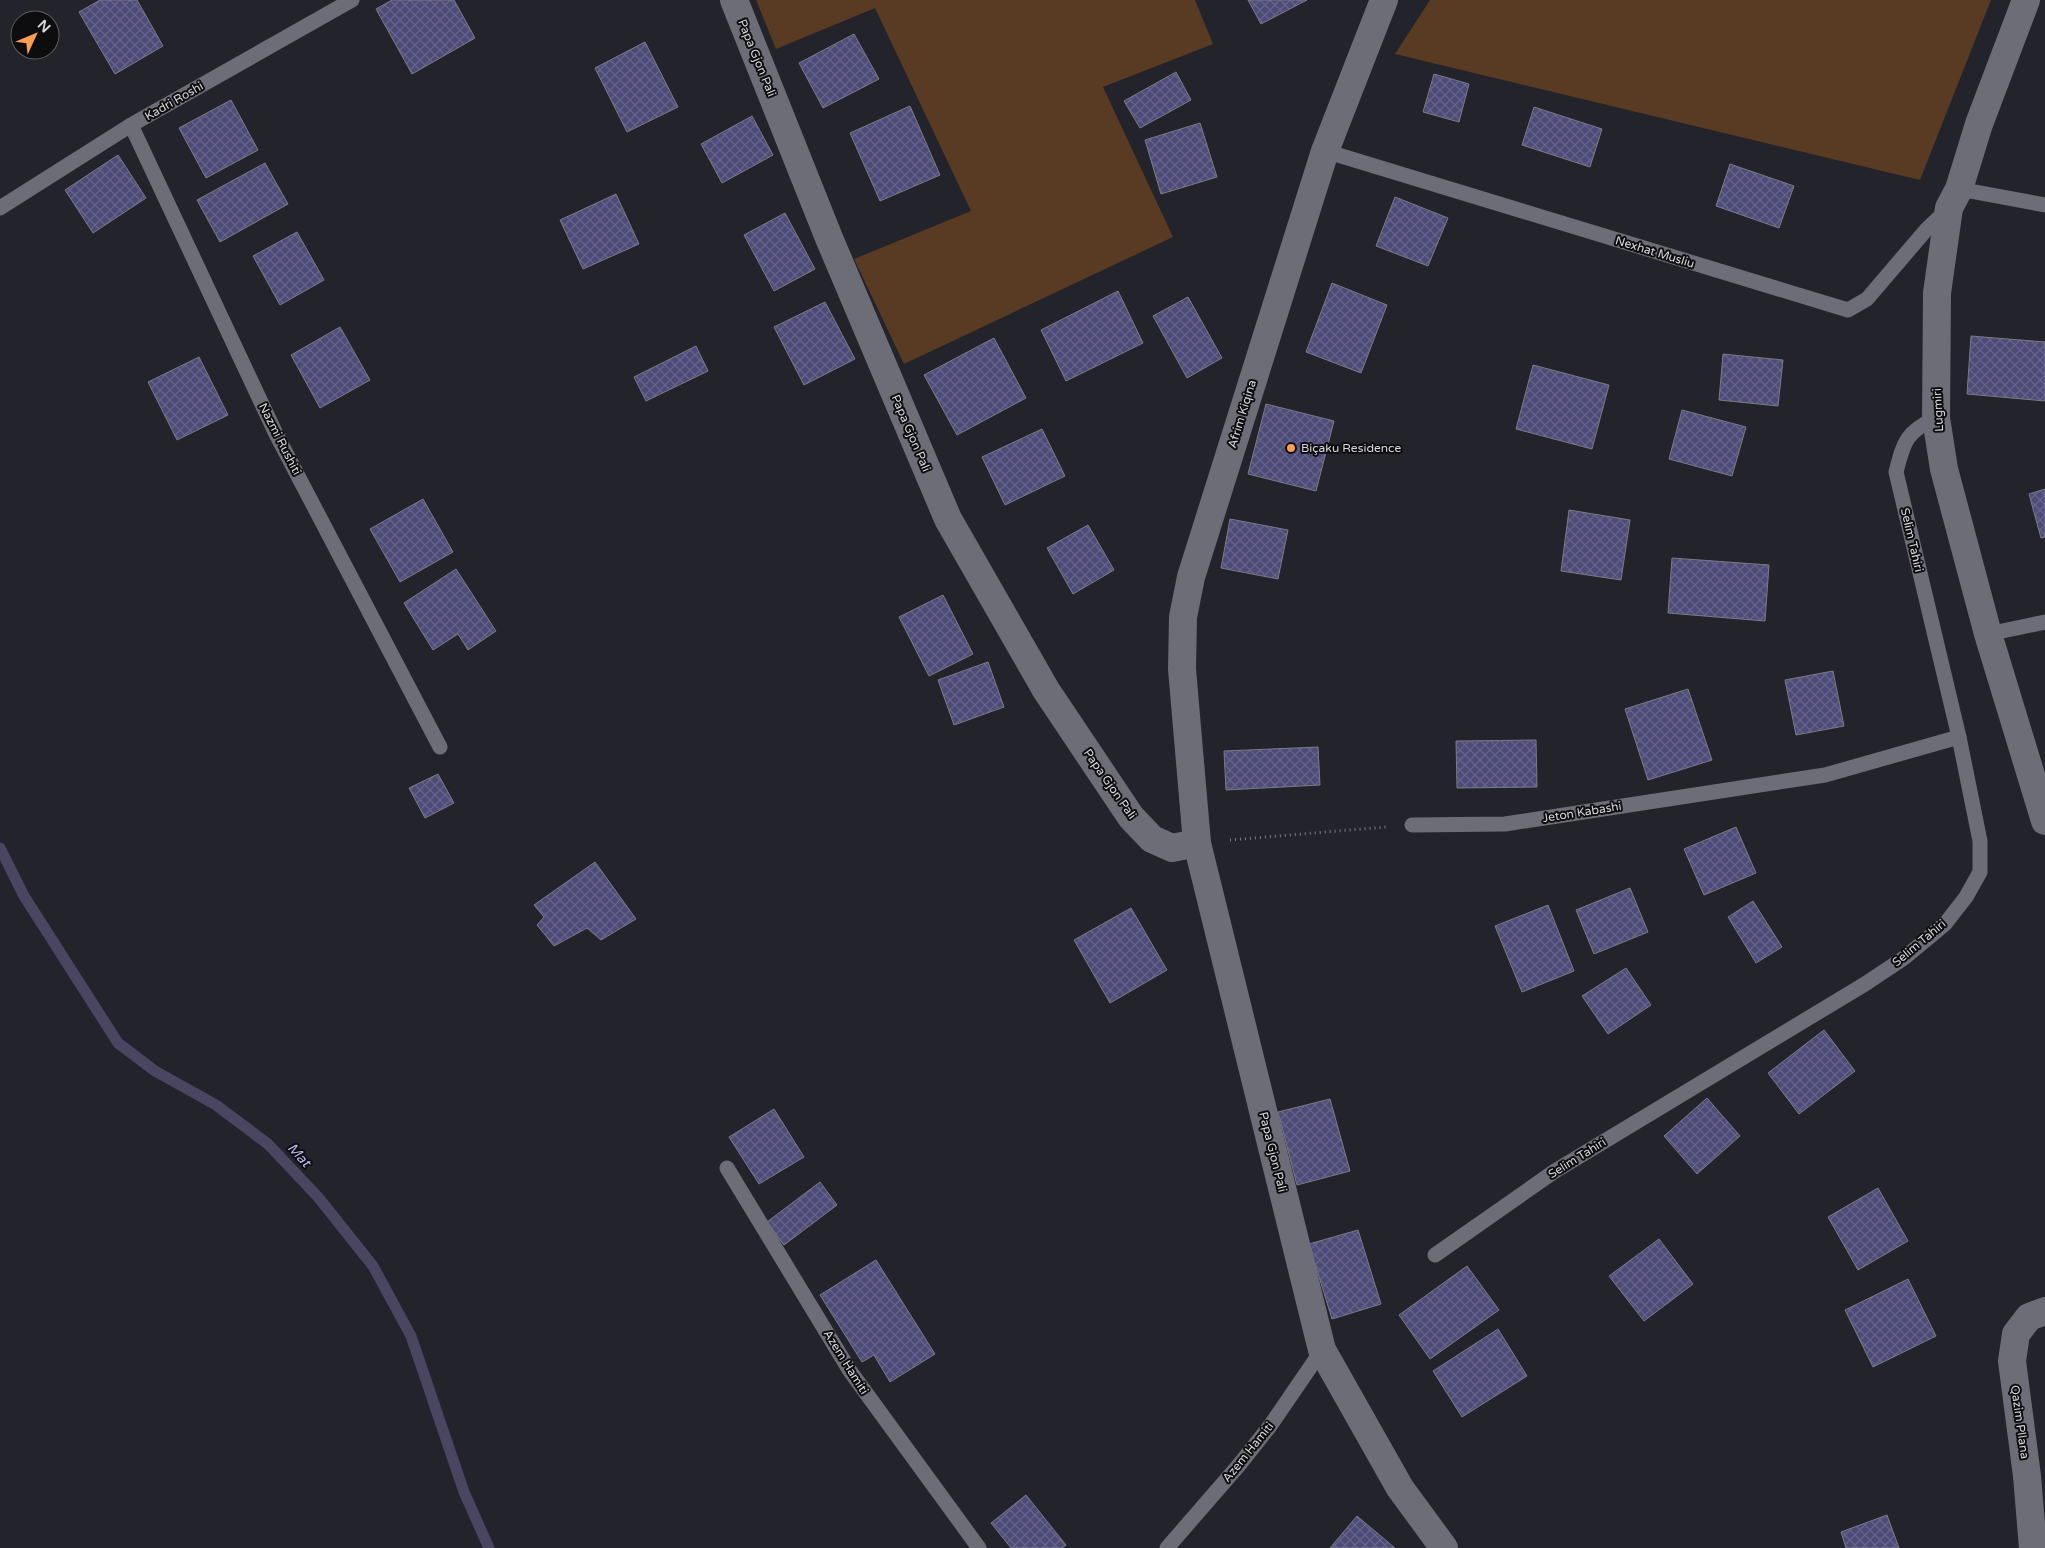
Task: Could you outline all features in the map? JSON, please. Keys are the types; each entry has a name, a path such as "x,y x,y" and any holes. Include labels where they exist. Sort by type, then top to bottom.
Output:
{"street":[{"name":"Papa Gjon Pali","path":"734,0 829,238 948,519 1046,690 1131,816 1152,838 1172,848 1197,843 1322,1350 1400,1488 1444,1548"},
{"name":"Afrim Kiqina","path":"1197,843 1182,669 1183,617 1192,577 1324,151 1384,0"},
{"name":"Lugmiri","path":"2026,0 1979,124 1954,198 1936,293 1936,418 1944,470 1988,634 2045,821"},
{"name":"Qazim Pllana","path":"2033,1548 2027,1476 2012,1361 2016,1334 2029,1317 2045,1311"}],"lane":[{"name":"Kadri Roshi","path":"0,208 131,125 352,0"},
{"name":"Nazmi Rushiti","path":"131,125 276,434 440,747"},
{"name":"Nexhat Musliu","path":"1324,151 1848,310 1867,299 1954,198"},
{"path":"1954,198 2045,205"},
{"name":"Selim Tahiri","path":"1435,1255 1555,1171 1865,984 1904,958 1945,924 1966,897 1980,872 1980,841 1960,737 1896,472 1904,445 1919,426 1936,418"},
{"path":"1988,634 2045,622"},
{"name":"Jeton Kabashi","path":"1412,825 1505,824 1825,775 1960,737"},
{"name":"Azem Hamiti","path":"728,1168 850,1371 979,1548"},
{"name":"Azem Hamiti","path":"1167,1548 1270,1426 1322,1350"}],"path":[{"path":"1197,843 1412,825"}],"shaded area":[{"path":"756,0 1195,0 1213,44 1103,87 1173,237 904,364 854,259 971,211 875,8 776,49"},
{"path":"1430,0 1991,0 1920,180 1395,54"}],"building":[{"path":"100,0 137,0 163,46 115,74 79,12"},
{"path":"392,0 454,0 475,38 412,74 376,9"},
{"path":"1248,0 1307,0 1261,24"},
{"path":"854,34 879,79 823,108 799,63"},
{"path":"645,42 678,107 627,132 595,68"},
{"path":"1176,72 1191,100 1140,128 1124,101"},
{"path":"1434,74 1469,84 1459,122 1423,112"},
{"path":"231,100 258,150 206,178 179,128"},
{"path":"910,106 940,175 880,201 850,133"},
{"path":"1534,107 1602,129 1590,167 1522,145"},
{"path":"752,116 773,155 722,183 701,144"},
{"path":"1200,123 1217,177 1161,194 1145,140"},
{"path":"118,155 146,198 93,233 65,190"},
{"path":"265,163 288,204 220,242 197,200"},
{"path":"1730,164 1794,186 1779,228 1716,206"},
{"path":"616,194 639,244 583,269 560,220"},
{"path":"1395,197 1448,218 1428,266 1376,246"},
{"path":"785,213 815,269 774,291 744,235"},
{"path":"297,232 324,280 280,305 253,256"},
{"path":"1332,283 1387,305 1361,373 1306,352"},
{"path":"1118,291 1143,343 1066,381 1041,330"},
{"path":"1188,297 1222,358 1187,378 1153,316"},
{"path":"825,302 855,359 804,385 774,327"},
{"path":"340,327 370,380 320,408 291,355"},
{"path":"1971,336 2045,342 2045,401 1967,394"},
{"path":"994,338 1026,398 957,435 924,375"},
{"path":"696,346 708,371 646,401 634,377"},
{"path":"1723,354 1783,360 1778,406 1719,400"},
{"path":"199,357 228,415 177,440 148,382"},
{"path":"1533,365 1609,385 1592,449 1516,429"},
{"name":"Biçaku Residence","path":"1266,404 1334,421 1316,491 1248,474"},
{"path":"1682,410 1746,427 1732,476 1669,459"},
{"path":"1042,429 1065,476 1005,505 982,457"},
{"path":"2045,489 2045,537 2041,538 2029,494"},
{"path":"423,499 453,552 400,582 370,529"},
{"path":"1569,510 1630,520 1621,580 1561,571"},
{"path":"1230,519 1288,530 1278,579 1221,568"},
{"path":"1088,525 1114,570 1073,594 1047,548"},
{"path":"1672,558 1769,565 1765,621 1668,613"},
{"path":"456,569 496,631 468,650 458,634 433,650 404,603"},
{"path":"943,595 973,654 929,676 899,617"},
{"path":"988,662 1004,707 954,725 938,680"},
{"path":"1833,671 1844,726 1796,735 1785,680"},
{"path":"1688,689 1712,760 1648,780 1625,709"},
{"path":"1536,740 1537,787 1457,788 1456,741"},
{"path":"1318,747 1320,785 1226,790 1224,751"},
{"path":"438,774 454,803 425,818 409,788"},
{"path":"1736,827 1756,873 1704,895 1684,849"},
{"path":"595,862 636,919 601,940 587,928 554,946 537,925 544,917 534,905"},
{"path":"1630,888 1648,932 1594,954 1576,910"},
{"path":"1753,901 1782,947 1756,963 1728,917"},
{"path":"1548,905 1574,971 1522,992 1495,926"},
{"path":"1131,908 1167,970 1110,1003 1074,940"},
{"path":"1626,968 1651,1005 1608,1034 1582,996"},
{"path":"1824,1030 1855,1071 1799,1114 1768,1073"},
{"path":"1707,1098 1740,1136 1697,1174 1664,1136"},
{"path":"1330,1099 1350,1171 1297,1185 1278,1112"},
{"path":"774,1109 804,1157 759,1184 729,1137"},
{"path":"820,1182 837,1205 784,1245 767,1222"},
{"path":"1878,1188 1908,1241 1858,1270 1828,1217"},
{"path":"1358,1230 1381,1304 1332,1319 1309,1244"},
{"path":"1659,1239 1693,1284 1644,1321 1609,1276"},
{"path":"876,1260 935,1354 890,1382 874,1355 862,1362 820,1295"},
{"path":"1467,1266 1499,1310 1430,1359 1399,1315"},
{"path":"1908,1279 1936,1336 1873,1367 1845,1310"},
{"path":"1498,1329 1527,1376 1462,1417 1433,1371"},
{"path":"1026,1495 1066,1545 1062,1548 1011,1548 991,1523"},
{"path":"1887,1515 1899,1548 1846,1548 1841,1532"},
{"path":"1357,1516 1395,1548 1330,1548"}],"waterway":[{"name":"Mat","path":"0,848 24,896 118,1043 155,1071 216,1105 268,1144 318,1197 373,1266 411,1336 464,1492 489,1548"}],"place":[{"name":"Biçaku Residence","path":"1291,448"}]}
